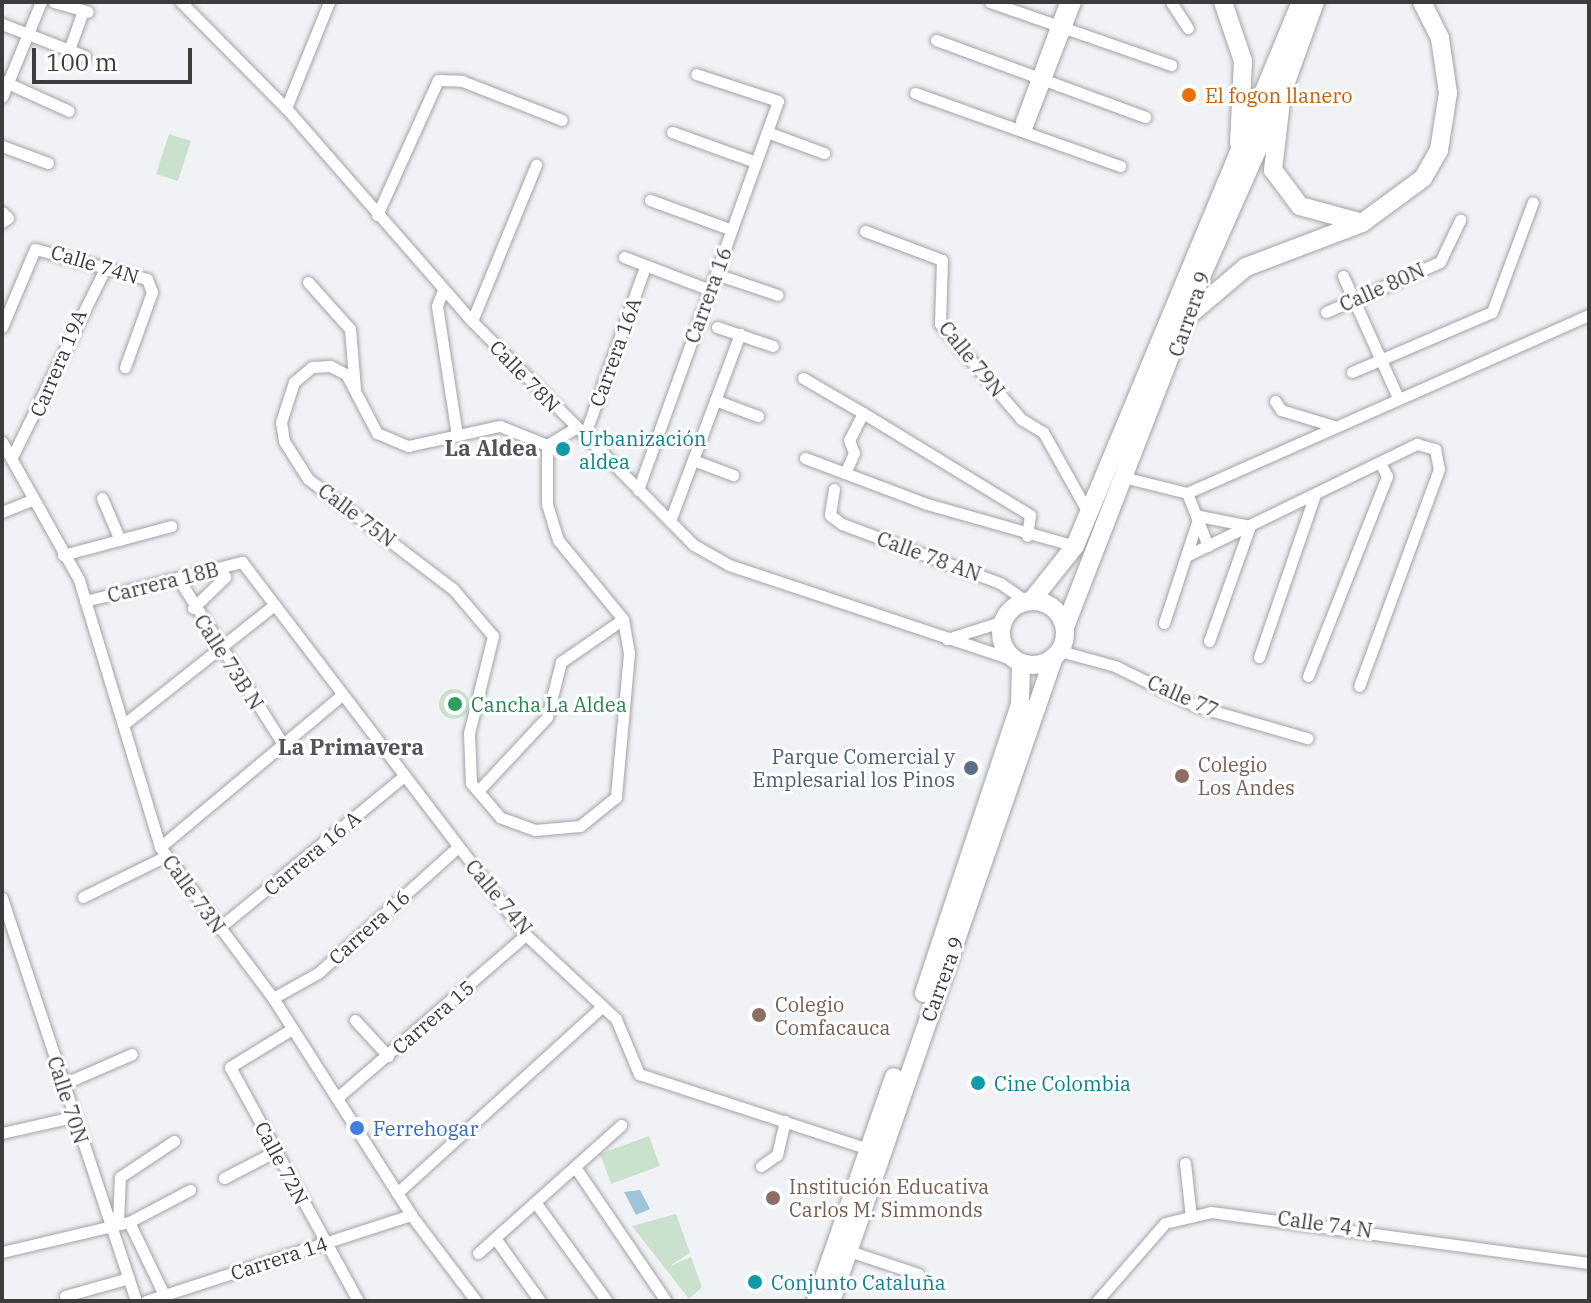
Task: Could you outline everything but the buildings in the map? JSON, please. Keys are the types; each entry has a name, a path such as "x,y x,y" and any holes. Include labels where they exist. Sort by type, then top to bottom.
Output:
{"main road":[{"path":"1223,2 1243,61 1238,154"},
{"name":"Carrera 9","path":"1029,600 1075,546 1301,2"},
{"name":"Carrera 9","path":"1065,627 1127,478 1187,317 1282,93 1315,2"},
{"path":"1187,317 1246,267 1362,223 1410,193 1439,150 1446,65 1422,2"},
{"path":"1282,93 1272,155 1279,184 1314,214 1362,223"},
{"path":"1029,600 1050,605 1065,627 1057,654 1019,662 1000,637 1001,622 1029,600"},
{"name":"Carrera 9","path":"831,1301 1057,654"},
{"name":"Carrera 9","path":"816,1301 1020,704 1019,662"}],"street":[{"path":"2,97 5,82 41,2"},
{"path":"54,2 86,11 69,50"},
{"name":"Calle 78N","path":"181,2 286,108 472,321 638,490 710,557 946,640 1019,662"},
{"path":"286,108 329,2"},
{"path":"990,2 1171,65"},
{"path":"1022,130 1060,28 1065,2"},
{"path":"1060,28 1075,2"},
{"path":"1171,2 1188,28"},
{"path":"2,24 85,56"},
{"path":"936,40 1040,82 1145,117"},
{"name":"Carrera 16","path":"638,490 778,101 696,74"},
{"path":"377,215 438,80 462,81 562,120"},
{"path":"5,82 69,111"},
{"path":"915,93 1120,166"},
{"path":"672,132 756,162"},
{"path":"767,132 824,153"},
{"path":"2,146 48,163"},
{"path":"472,321 536,165"},
{"path":"650,200 732,230"},
{"path":"1352,372 1492,312 1533,202"},
{"path":"2,212 8,218 2,222"},
{"name":"Calle 80N","path":"1326,312 1440,262 1460,220"},
{"name":"Calle 79N","path":"865,231 942,260 940,324 1021,419 1043,432 1089,514"},
{"name":"Calle 74N","path":"2,327 35,249 153,284 125,367"},
{"path":"624,257 710,290"},
{"name":"Carrera 16A","path":"580,432 645,267"},
{"name":"Carrera 19A","path":"12,457 105,269"},
{"path":"716,274 778,295"},
{"path":"1343,276 1398,398"},
{"path":"308,282 350,329 355,389"},
{"path":"443,290 437,306 457,435"},
{"path":"1127,478 1187,493 1589,315"},
{"path":"717,327 773,346"},
{"path":"670,521 740,334"},
{"name":"Calle 75N","path":"478,791 469,733 493,636 453,589 308,479 284,441 284,398 312,367 330,366 355,389 364,416 393,442 422,446 457,435 516,427 547,445"},
{"path":"803,378 1030,515 1027,536"},
{"path":"715,400 758,416"},
{"path":"1275,401 1281,410 1334,426"},
{"path":"845,473 854,453 849,440 863,413"},
{"path":"580,432 547,445 547,504 558,540 623,619 629,653 616,797 580,826 535,830 500,817 478,791 547,717 561,662 623,619"},
{"name":"Calle 73N","path":"2,442 12,457 29,501 63,555 85,601 163,852 273,998 411,1215 476,1301"},
{"path":"1186,556 1417,444 1440,455 1359,686"},
{"path":"805,458 1027,536 1075,546"},
{"path":"693,460 733,475"},
{"path":"1308,676 1387,476 1380,463"},
{"name":"Calle 78 AN","path":"834,489 830,515 1000,583 1029,600"},
{"path":"1187,493 1199,516 1208,546"},
{"path":"1259,657 1315,494"},
{"path":"102,498 120,540"},
{"path":"2,512 29,501"},
{"path":"1199,516 1250,526"},
{"path":"1164,623 1199,516"},
{"path":"63,555 171,526"},
{"path":"1209,641 1250,526"},
{"name":"Calle 74N","path":"242,562 526,935 599,1009 616,1019 639,1074 868,1149"},
{"name":"Carrera 18B","path":"85,601 242,562"},
{"path":"193,608 225,577 220,568"},
{"name":"Calle 73B N","path":"178,578 193,608 283,744"},
{"path":"124,724 274,605"},
{"path":"946,640 1001,622"},
{"name":"Calle 77","path":"1057,654 1115,666 1196,706 1307,738"},
{"path":"83,897 163,852 342,695"},
{"name":"Carrera 16 A","path":"219,928 404,776"},
{"name":"Carrera 16","path":"273,998 318,973 458,847"},
{"name":"Calle 70N","path":"2,898 5,919 73,1117 119,1223 136,1301"},
{"name":"Carrera 15","path":"338,1097 526,935"},
{"path":"397,1193 599,1009"},
{"path":"355,1020 388,1056"},
{"name":"Calle 72N","path":"292,1029 230,1067 358,1301"},
{"path":"63,1084 132,1054"},
{"path":"2,1133 73,1117"},
{"path":"761,1166 777,1155 785,1121"},
{"path":"478,1253 621,1125"},
{"path":"165,1297 119,1223 120,1177 174,1141"},
{"path":"224,1178 276,1151"},
{"path":"1185,1163 1191,1217"},
{"path":"575,1167 666,1301"},
{"path":"2,1252 119,1223 190,1190"},
{"path":"535,1202 607,1301"},
{"name":"Calle 74 N","path":"1097,1301 1137,1247 1165,1223 1211,1212 1320,1221 1589,1263"},
{"name":"Carrera 14","path":"146,1301 411,1215"},
{"path":"495,1238 540,1301"},
{"path":"849,1251 918,1274"},
{"path":"65,1296 129,1278"}],"green space":[{"path":"169,134 191,141 178,181 156,174"},
{"name":"Cancha La Aldea","path":"454,689 465,693 469,704 465,715 454,719 443,715 439,704 443,693"},
{"path":"649,1136 660,1166 611,1184 600,1154"},
{"path":"676,1214 690,1253 670,1266 691,1257 702,1287 689,1299 632,1226"}],"water":[{"path":"640,1190 650,1209 636,1215 624,1192"}],"place":[{"name":"El fogon llanero","path":"1189,95"},
{"name":"Urbanización aldea","path":"563,449"},
{"name":"Cancha La Aldea","path":"455,704"},
{"name":"Parque Comercial y Emplesarial los Pinos","path":"971,768"},
{"name":"Colegio Los Andes","path":"1182,776"},
{"name":"Colegio Comfacauca","path":"759,1015"},
{"name":"Cine Colombia","path":"978,1083"},
{"name":"Ferrehogar","path":"357,1128"},
{"name":"Institución Educativa Carlos M. Simmonds","path":"773,1198"},
{"name":"Conjunto Cataluña","path":"755,1282"}],"district":[{"name":"La Aldea","path":"491,448"},
{"name":"La Primavera","path":"351,747"}]}
